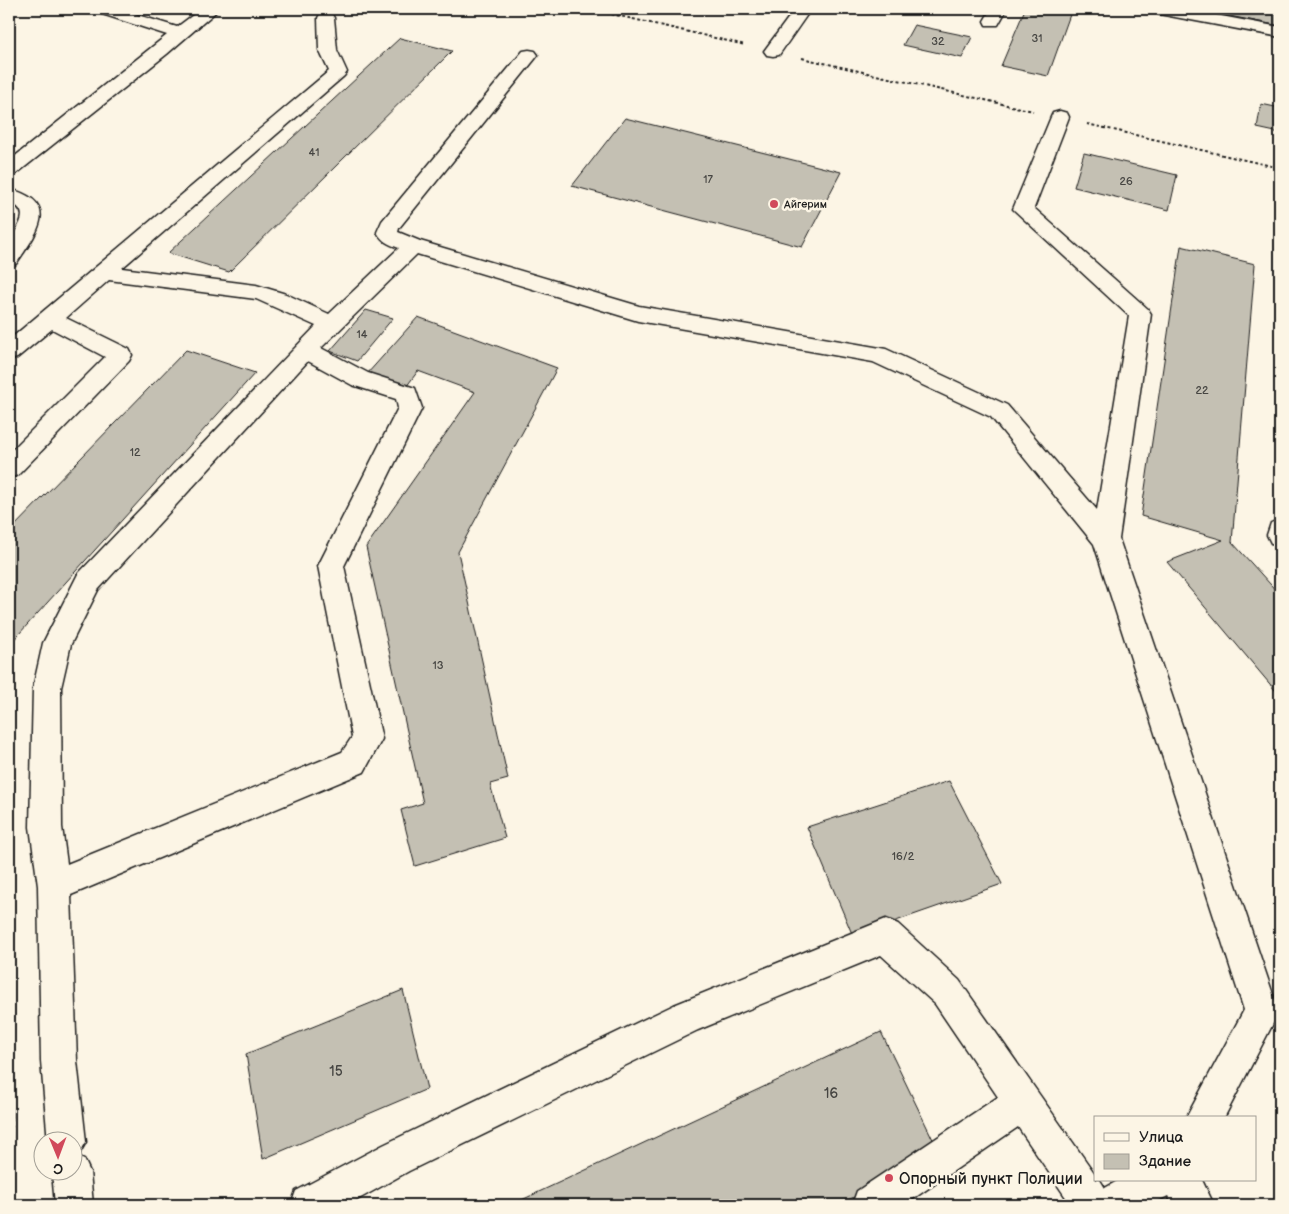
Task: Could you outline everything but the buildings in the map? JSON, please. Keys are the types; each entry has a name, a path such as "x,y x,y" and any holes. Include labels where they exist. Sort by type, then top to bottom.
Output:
{"lane":[{"path":"102,9 179,33"},
{"path":"9,170 211,9"},
{"path":"772,51 803,9"},
{"path":"1159,9 1280,32"},
{"path":"9,352 338,72 328,50 326,18"},
{"path":"529,55 389,226 388,232 390,237 413,246 638,313 878,355 999,411 1106,539 1262,1012 1205,1116"},
{"path":"1060,117 1023,209 1140,314 1106,539"},
{"path":"9,195 23,199 32,211 32,221 9,259"},
{"path":"66,1132 59,1061 54,886 46,827 47,688 57,643 88,582 305,350 413,246"},
{"path":"104,272 136,279 246,290 276,298 332,324"},
{"path":"9,468 121,355 50,319"},
{"path":"54,886 353,762 367,738 330,566 410,408 407,394 360,379 305,350"},
{"path":"1280,530 1280,535"},
{"path":"310,1205 396,1158 686,1017 886,936 947,992 1094,1205"},
{"path":"871,1205 1022,1103"},
{"path":"72,1182 74,1205"},
{"path":"1112,1205 1154,1182"},
{"path":"1181,1182 1195,1205"}],"path":[{"path":"590,9 1280,168"}],"place":[{"name":"Айгерим","path":"774,204"},
{"name":"Опорный пункт Полиции","path":"889,1178"}]}
